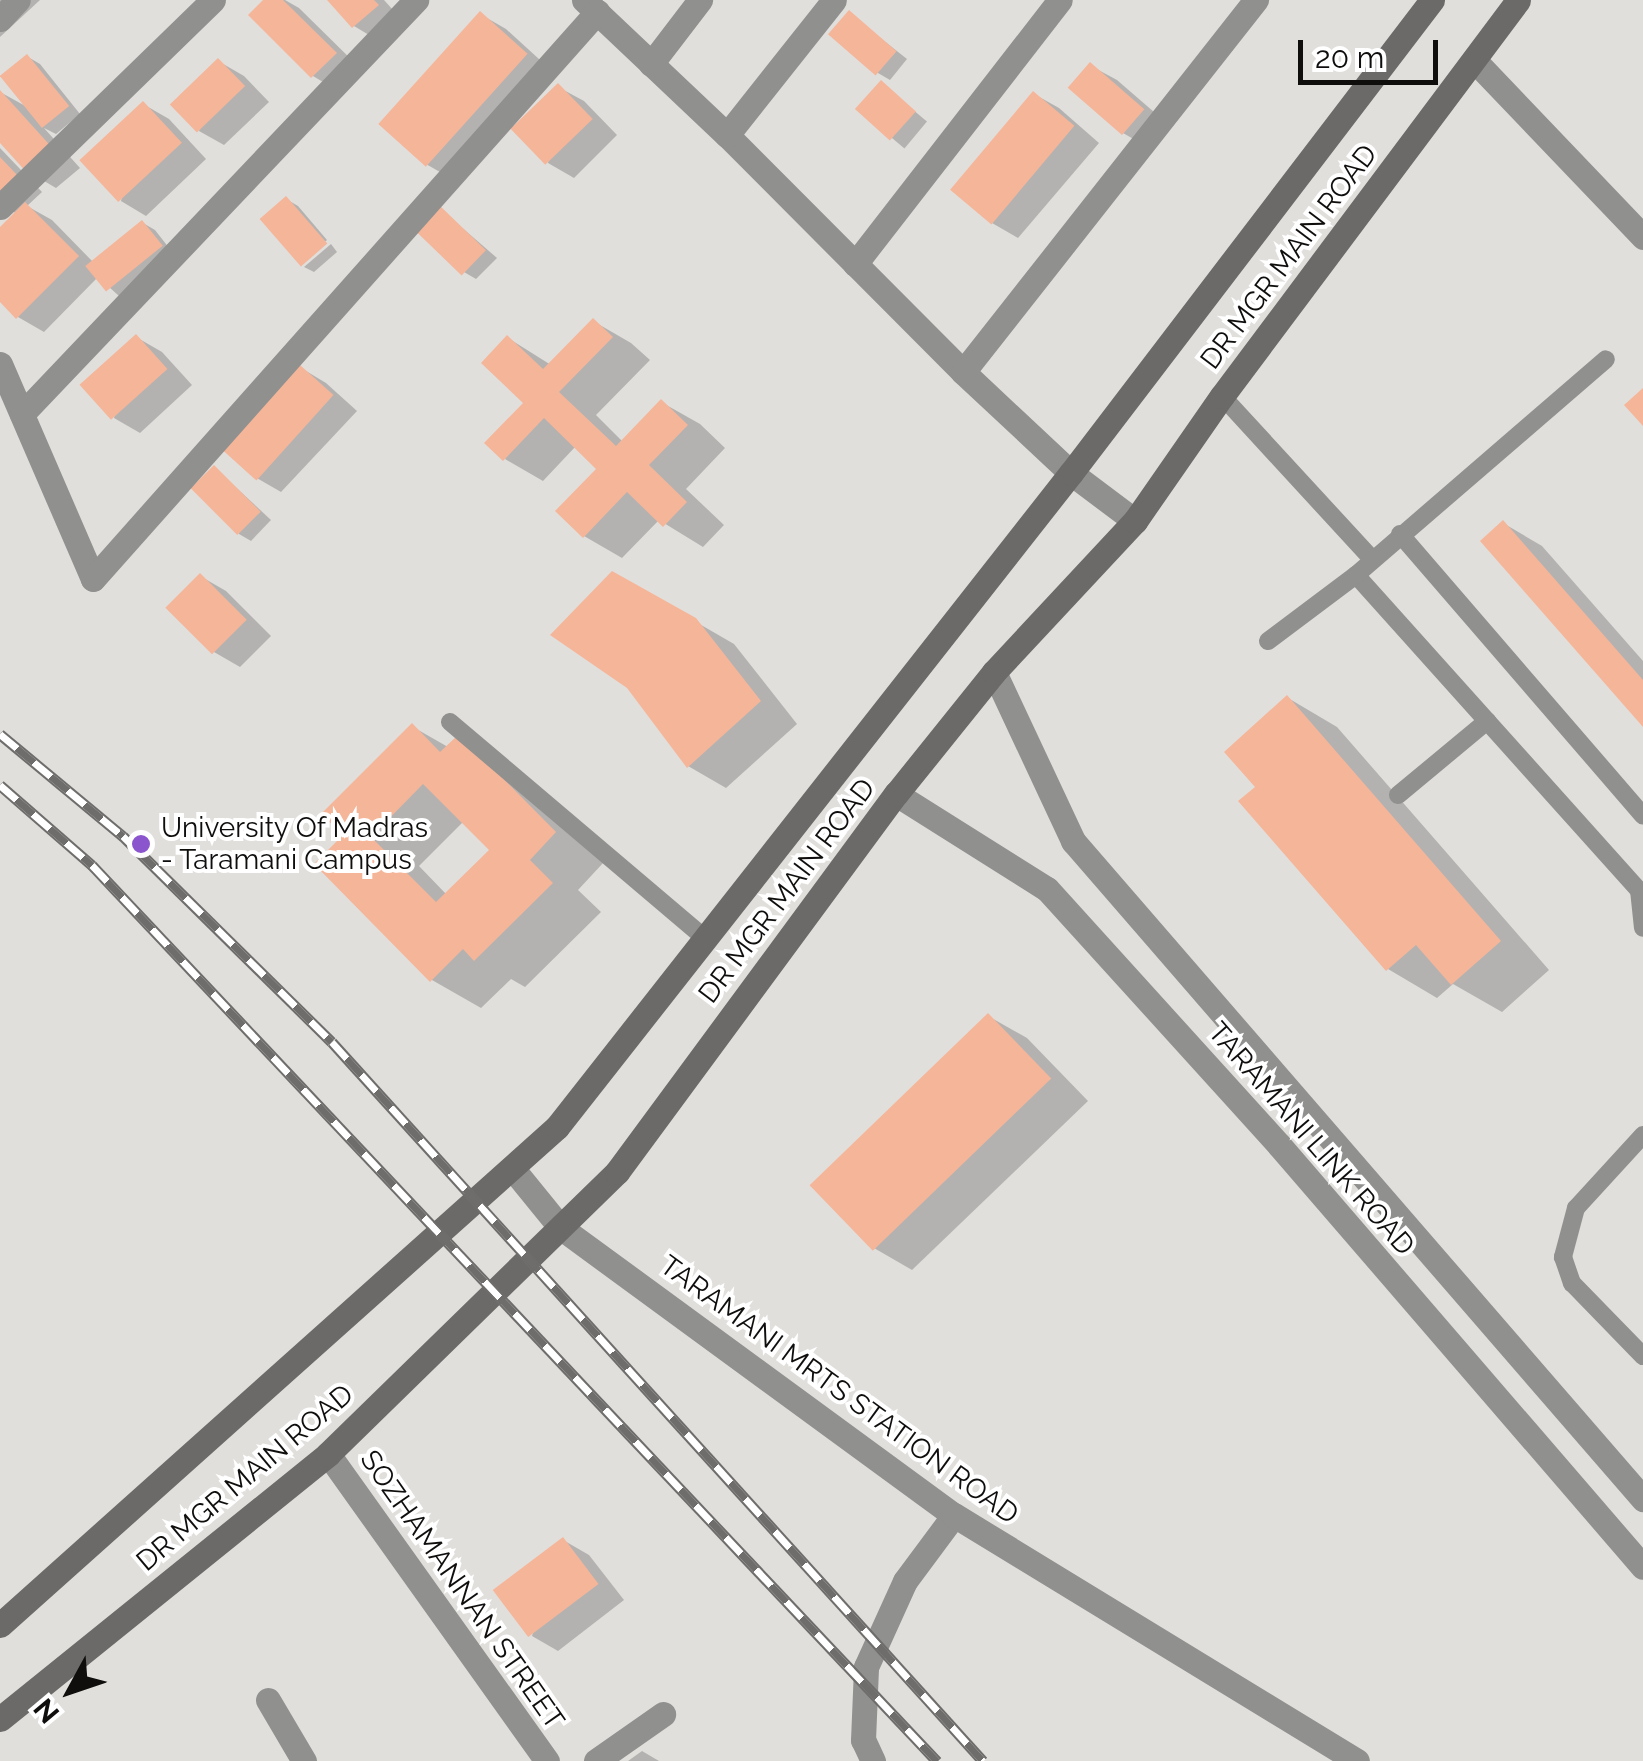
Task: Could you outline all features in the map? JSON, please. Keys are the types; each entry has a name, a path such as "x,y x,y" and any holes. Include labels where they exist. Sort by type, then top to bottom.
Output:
{"main road":[{"name":"DR MGR MAIN ROAD","path":"0,1625 557,1127 1071,472 1432,0"},
{"name":"DR MGR MAIN ROAD","path":"0,1719 328,1454 617,1172 896,794 994,672 1135,521 1222,396 1518,0"}],"street":[{"path":"0,19 18,0"},
{"path":"0,207 213,0"},
{"path":"22,414 416,0"},
{"path":"650,64 700,0"},
{"path":"728,135 834,0"},
{"path":"855,264 1060,0"},
{"path":"964,372 1256,0"},
{"path":"0,364 93,579 590,6 728,135 964,372 1071,472 1135,521"},
{"path":"1474,60 1643,237"},
{"name":"TARAMANI LINK ROAD","path":"994,672 1074,841 1643,1499"},
{"name":"TARAMANI LINK ROAD","path":"896,794 1047,889 1279,1145 1643,1567"},
{"name":"TARAMANI MRTS STATION ROAD","path":"512,1168 560,1227 954,1515 1357,1761"},
{"name":"SOZHAMANNAN STREET","path":"328,1454 547,1761"},
{"path":"874,1761 864,1740 866,1667 904,1581 954,1515"},
{"path":"268,1700 304,1761"},
{"path":"596,1761 662,1714"}],"lane":[{"path":"1268,640 1356,574 1606,359"},
{"path":"1222,396 1371,558"},
{"path":"1400,534 1643,816"},
{"path":"1356,574 1639,890 1643,928"},
{"path":"1398,795 1487,721"},
{"path":"450,722 706,938"},
{"path":"1643,1134 1576,1208 1563,1257 1572,1284 1643,1356"}],"building":[{"path":"263,0 283,0 337,53 311,78 248,15"},
{"path":"327,0 374,0 379,5 352,28"},
{"path":"849,10 897,51 876,75 828,34"},
{"path":"480,11 528,54 426,167 378,124"},
{"path":"27,54 69,106 42,128 0,76"},
{"path":"218,58 245,86 197,133 170,105"},
{"path":"1090,62 1144,109 1122,135 1068,88"},
{"path":"881,80 916,111 890,140 855,109"},
{"path":"558,83 593,119 545,165 511,129"},
{"path":"0,90 56,152 29,175 0,143"},
{"path":"1033,91 1074,126 991,225 950,190"},
{"path":"143,101 182,143 118,202 79,160"},
{"path":"0,157 18,176 0,193"},
{"path":"286,196 327,244 301,267 260,219"},
{"path":"25,202 79,256 16,319 0,302 0,227"},
{"path":"437,203 486,250 462,275 413,228"},
{"path":"142,220 163,246 106,292 85,266"},
{"path":"593,318 613,337 559,392 616,446 661,399 688,425 649,465 687,502 663,527 627,492 583,538 555,511 596,469 544,418 503,461 484,443 523,403 481,363 507,335 543,369"},
{"path":"136,334 167,369 111,420 80,385"},
{"path":"300,365 333,395 256,481 223,450"},
{"path":"1643,388 1643,426 1624,405"},
{"path":"214,465 261,512 237,535 191,488"},
{"path":"1503,520 1643,680 1643,727 1480,541"},
{"path":"612,571 696,618 761,701 687,768 627,688 550,635"},
{"path":"200,573 247,620 212,654 165,608"},
{"path":"1287,695 1501,941 1451,985 1416,945 1386,971 1238,801 1255,787 1224,752"},
{"path":"412,723 440,752 459,734 556,832 530,860 553,883 474,961 463,949 430,982 314,864 343,835 321,814","holes":["423,784 489,850 436,902 371,837"]},
{"path":"988,1013 1051,1078 873,1251 810,1185"},
{"path":"563,1537 599,1584 528,1637 493,1590"}],"railway":[{"path":"0,734 123,836 332,1042 983,1761"},
{"path":"0,785 92,865 937,1761"}],"place":[{"name":"University Of Madras - Taramani Campus","path":"141,844"}]}
